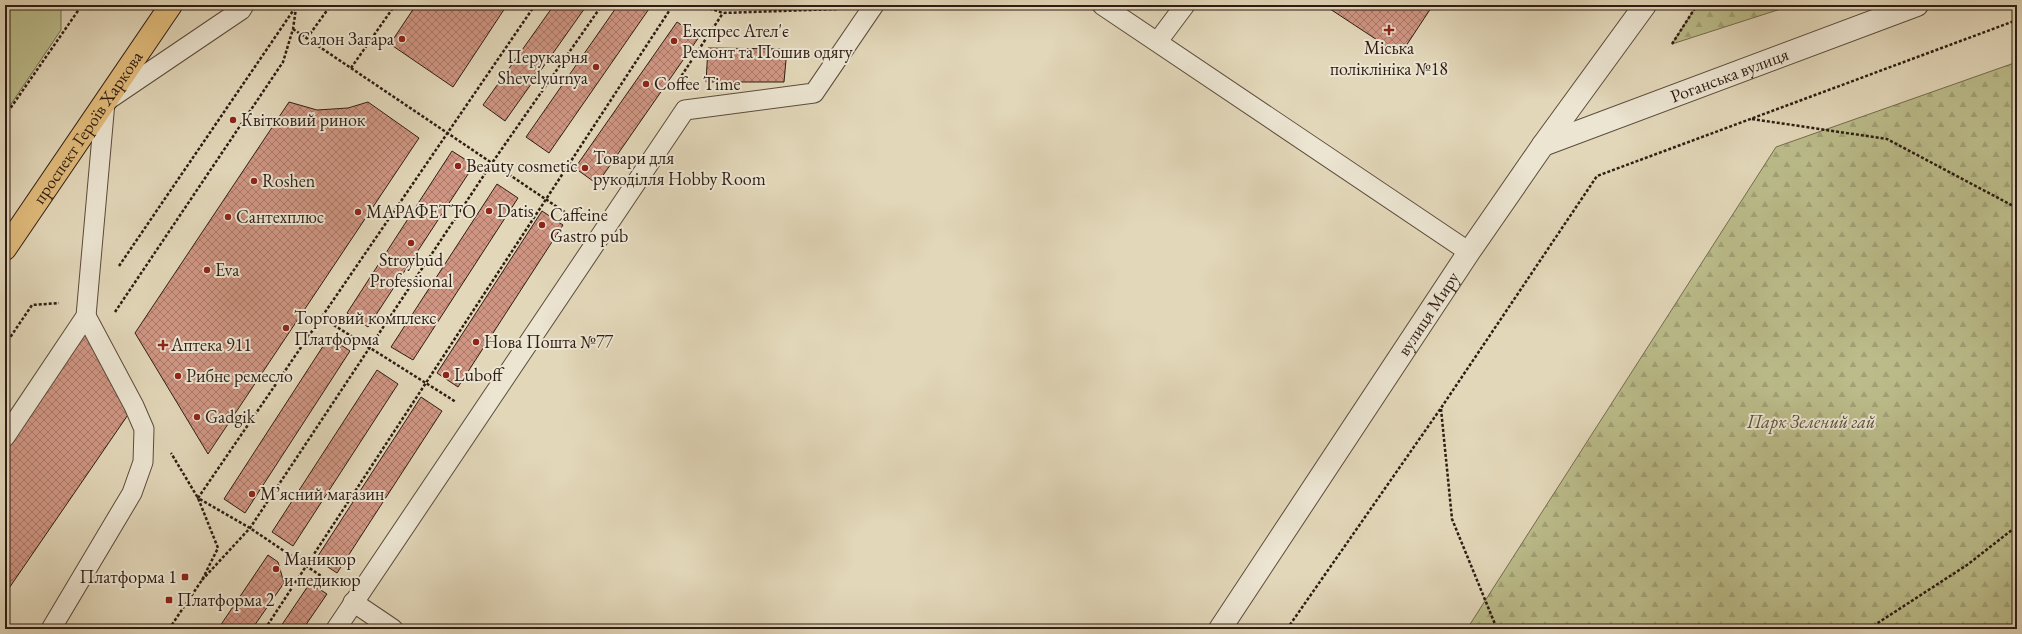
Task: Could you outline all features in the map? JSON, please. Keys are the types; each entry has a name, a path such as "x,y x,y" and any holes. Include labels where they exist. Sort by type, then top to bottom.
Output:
{"main road":[{"name":"проспект Героїв Харкова","path":"5,249 171,5"}],"street":[{"name":"вулиця Миру","path":"1220,629 1469,252 1542,145 1645,5"},
{"name":"Роганська вулиця","path":"1542,145 1917,5"}],"lane":[{"path":"5,437 87,309 105,102 240,10 244,5"},
{"path":"1102,5 1469,252"},
{"path":"1158,42 1185,5"},
{"path":"336,629 685,110 814,93 873,7"},
{"path":"51,629 132,494 142,462 144,429 87,309"},
{"path":"353,602 393,629"}],"path":[{"path":"5,116 82,5"},
{"path":"111,318 283,62 293,29 297,5"},
{"path":"5,345 32,305 87,309 98,297 297,5"},
{"path":"307,38 331,5"},
{"path":"351,68 395,5"},
{"path":"198,498 446,132 535,5"},
{"path":"202,580 250,528 492,163 602,5"},
{"path":"265,629 673,5"},
{"path":"700,5 723,13 873,7"},
{"path":"1672,44 1697,5"},
{"path":"1287,629 1440,408 1597,176 2017,20"},
{"path":"293,29 546,198 583,225"},
{"path":"1750,119 1887,139 2017,208"},
{"path":"321,317 457,403"},
{"path":"1440,408 1452,519 1497,629"},
{"path":"168,446 198,498 218,548 202,580 169,629"},
{"path":"198,498 250,528 336,586"},
{"path":"1859,629 1870,628 1954,573 2017,526"}],"green space":[{"path":"5,5 61,5 61,30 5,113"},
{"path":"1697,5 1793,5 1672,44"},
{"name":"Парк Зелений гай","path":"2017,62 2017,629 1467,629 1776,147"}],"building":[{"path":"416,5 507,5 453,87 390,44"},
{"path":"554,5 587,5 505,121 483,105"},
{"path":"618,5 651,6 549,153 526,137"},
{"name":"Міська поліклініка №18","path":"1324,5 1433,5 1400,55"},
{"path":"677,22 699,37 597,184 575,168"},
{"path":"708,48 787,49 784,82 706,82"},
{"path":"289,102 317,110 348,108 368,102 419,138 208,454 135,333"},
{"path":"452,151 474,165 368,327 347,313"},
{"path":"497,184 518,198 413,360 391,347"},
{"path":"542,211 563,225 458,387 437,373"},
{"path":"86,316 134,406 5,594 5,437"},
{"path":"329,337 350,351 245,513 224,499"},
{"path":"377,370 398,384 293,546 272,532"},
{"path":"421,397 442,411 337,573 316,559"},
{"path":"268,555 278,562 284,583 252,629 218,629"},
{"path":"310,583 327,594 303,629 279,629"}],"place":[{"name":"Міська поліклініка №18","path":"1389,30"},
{"name":"Салон Загара","path":"402,39"},
{"name":"Експрес Ател'є Ремонт та Пошив одягу","path":"674,41"},
{"name":"Перукарня Shevelyurnya","path":"596,67"},
{"name":"Coffee Time","path":"646,84"},
{"name":"Квітковий ринок","path":"233,120"},
{"name":"Beauty cosmetic","path":"458,166"},
{"name":"Товари для рукоділля Hobby Room","path":"585,168"},
{"name":"Roshen","path":"254,181"},
{"name":"Datis","path":"489,211"},
{"name":"МАРАФЕТТО","path":"358,212"},
{"name":"Сантехплюс","path":"228,217"},
{"name":"Caffeine Gastro pub","path":"542,225"},
{"name":"Stroybud Professional","path":"411,243"},
{"name":"Eva","path":"207,270"},
{"name":"Торговий комплекс Платформа","path":"286,328"},
{"name":"Нова Пошта №77","path":"476,342"},
{"name":"Аптека 911","path":"163,345"},
{"name":"Luboff","path":"446,375"},
{"name":"Рибне ремесло","path":"178,376"},
{"name":"Gadgik","path":"197,417"},
{"name":"Мʼясний магазин","path":"252,494"},
{"name":"Маникюр и педикюр","path":"276,569"},
{"name":"Платформа 1","path":"185,577"},
{"name":"Платформа 2","path":"169,600"}]}
